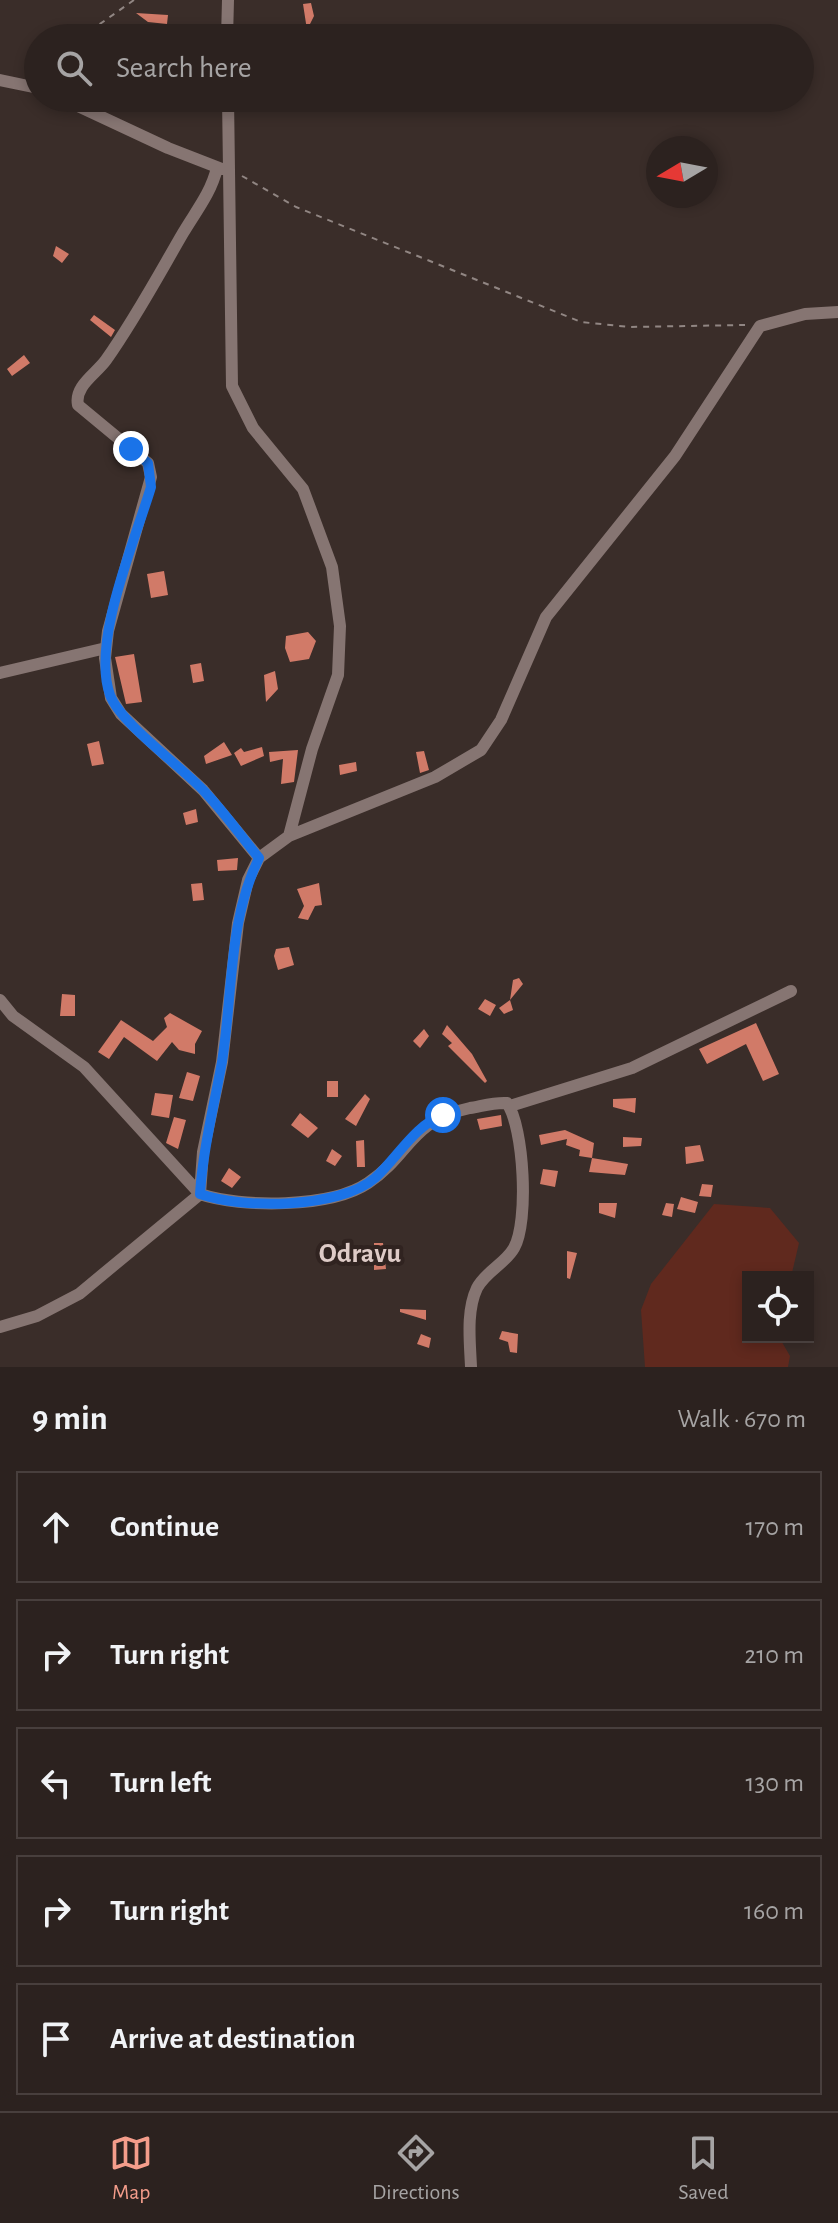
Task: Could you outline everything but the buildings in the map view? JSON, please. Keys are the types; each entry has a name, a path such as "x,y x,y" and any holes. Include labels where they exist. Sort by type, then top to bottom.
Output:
{"street":[{"path":"227,24 228,0"},
{"path":"0,80 24,85"},
{"path":"93,112 224,169"},
{"path":"227,112 224,169 232,386 253,428 303,489 332,567 340,626 338,675 312,749 289,836"},
{"path":"224,169 143,307 96,373 77,393 78,405 148,463 151,477 106,648 106,680 121,714 203,790 259,858"},
{"path":"0,1327 37,1316 79,1294 200,1194 203,1152 222,1062 238,923 248,880 259,858 289,836 435,777 481,750 501,720 546,617 675,456 760,326 799,315 838,312"},
{"path":"0,673 106,648"},
{"path":"0,1000 13,1016 84,1067 200,1194 223,1202 250,1204 316,1199 348,1192 371,1181 416,1133 437,1117 500,1103 510,1106 632,1068 791,991"},
{"path":"471,1367 471,1315 476,1289 513,1250 519,1234 522,1173 510,1106"}],"path":[{"path":"100,24 134,0"},
{"path":"224,169 296,207 581,322 629,327 677,324 760,326"}],"shaded area":[{"path":"714,1204 770,1208 799,1243 792,1271 742,1271 742,1343 782,1343 790,1356 788,1367 645,1367 641,1310 651,1284"}],"district":[{"name":"Odravu","path":"360,1254"}],"route":[{"path":"131,449 148,463 151,487 108,631 105,658 111,698 121,714 203,790 259,858 248,880 238,923 222,1062 203,1152 200,1194 223,1202 250,1204 326,1198 348,1192 371,1181 416,1133 443,1115"}]}
